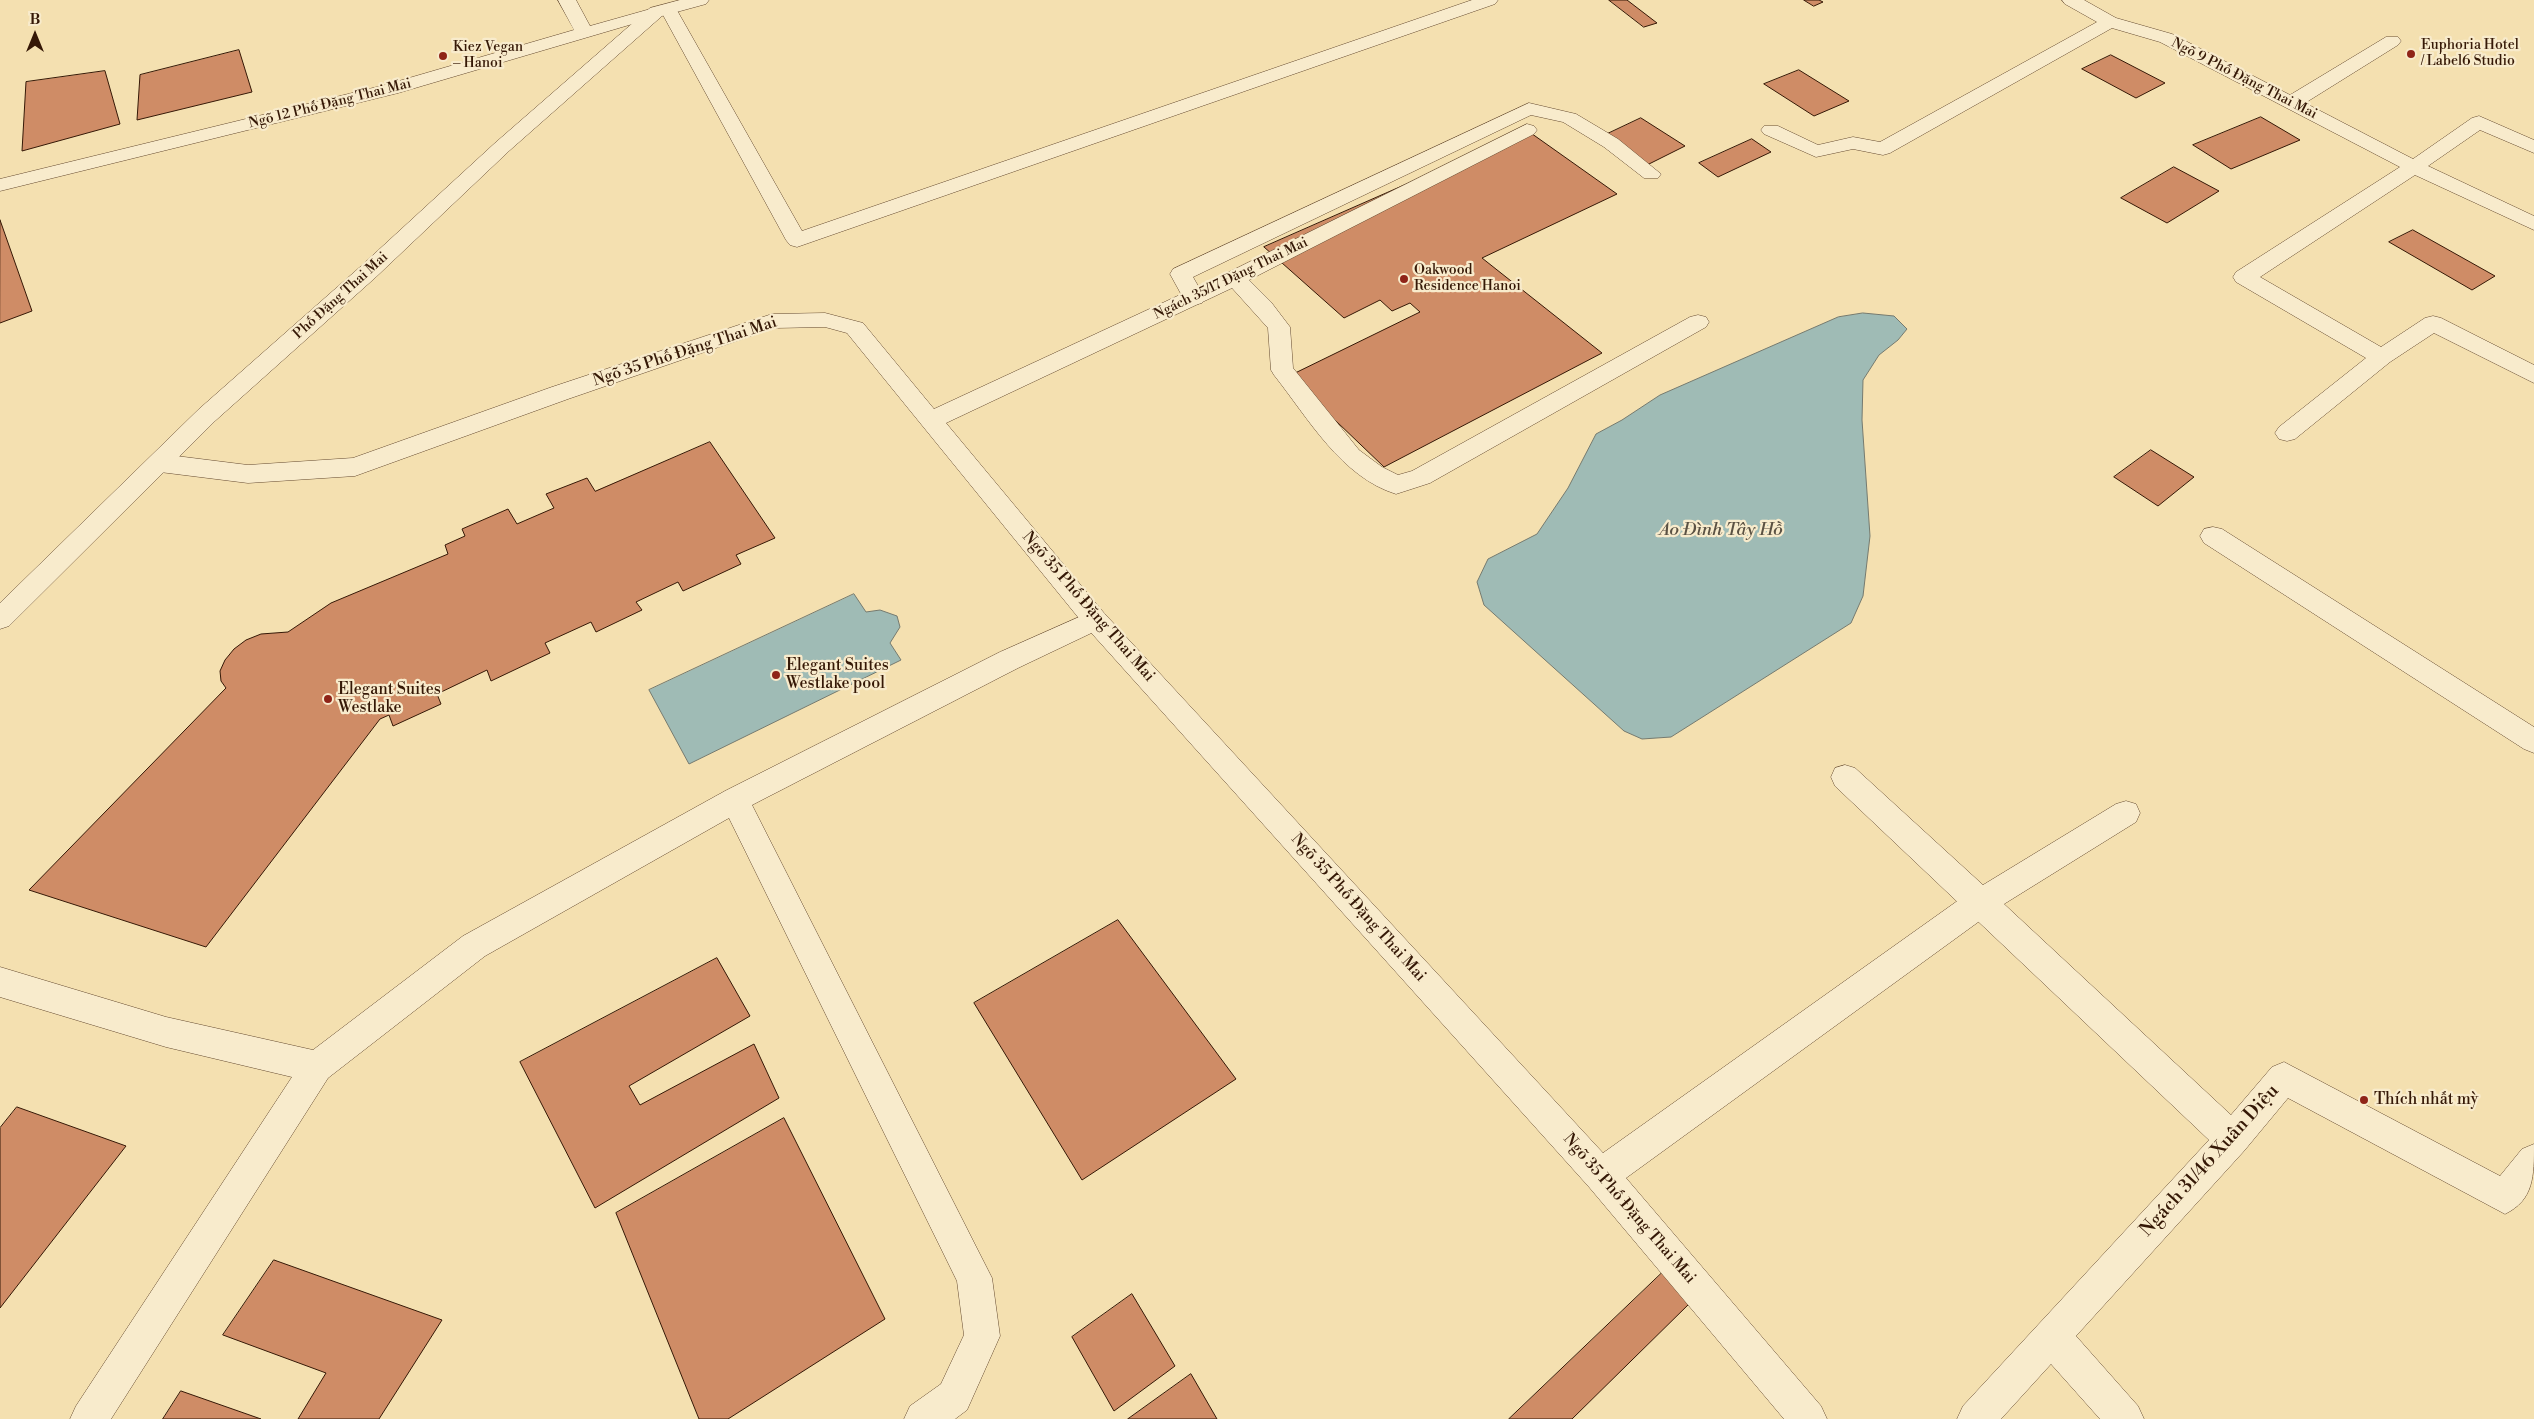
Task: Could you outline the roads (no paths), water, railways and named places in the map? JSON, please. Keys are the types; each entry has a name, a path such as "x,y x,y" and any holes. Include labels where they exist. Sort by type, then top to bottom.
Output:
{"street":[{"path":"567,0 584,32"},
{"name":"Phố Đặng Thai Mai","path":"0,619 208,415 368,272 502,147 666,7 700,0"},
{"path":"666,7 797,240 1489,0"},
{"name":"Ngõ 9 Phố Đặng Thai Mai","path":"2071,0 2110,22 2166,38 2414,167 2534,224"},
{"name":"Ngõ 12 Phố Đặng Thai Mai","path":"0,185 391,89 666,7"},
{"path":"1771,130 1816,151 1853,142 1883,149 2110,22"},
{"path":"2291,103 2392,41"},
{"path":"1194,298 1181,274 1529,109 1569,118 1611,143 1651,174"},
{"path":"2382,357 2244,277 2414,167 2479,122 2534,147"},
{"name":"Ngách 35/17 Đặng Thai Mai","path":"931,420 1194,298 1527,130"},
{"path":"1235,278 1279,327 1282,370 1351,456 1373,474 1396,485 1421,477 1698,322"},
{"name":"Ngõ 35 Phố Đặng Thai Mai","path":"160,463 248,474 355,467 560,393 772,321 824,320 855,328 1095,620 1601,1175 1808,1419"},
{"path":"2287,432 2382,357 2433,323 2534,375"},
{"path":"2212,536 2534,741"},
{"path":"89,1419 317,1067 474,946 735,800 1009,660 1095,620"},
{"path":"1845,777 1981,902 2232,1139"},
{"path":"735,800 974,1278 982,1336 954,1397 923,1419"},
{"path":"1601,1175 1981,902 2126,813"},
{"path":"0,982 166,1032 317,1067"},
{"name":"Ngách 31/46 Xuân Diệu","path":"1976,1419 2232,1139 2284,1078 2505,1197 2534,1161"},
{"path":"2052,1337 2126,1419"}],"water":[{"name":"Ao Đình Tây Hồ","path":"1863,313 1894,316 1907,329 1898,340 1879,355 1863,380 1862,420 1870,536 1863,596 1851,623 1671,737 1642,739 1624,731 1484,605 1477,582 1488,559 1537,534 1568,488 1596,434 1622,420 1660,395 1838,317"},
{"name":"Elegant Suites Westlake pool","path":"854,594 866,612 880,610 897,616 900,627 890,643 901,660 689,764 649,690"}],"place":[{"name":"Euphoria Hotel / Label6 Studio","path":"2411,54"},
{"name":"Kiez Vegan – Hanoi","path":"443,56"},
{"name":"Oakwood Residence Hanoi","path":"1404,279"},
{"name":"Elegant Suites Westlake pool","path":"776,675"},
{"name":"Elegant Suites Westlake","path":"328,699"},
{"name":"Thích nhất mỳ","path":"2364,1100"}]}
